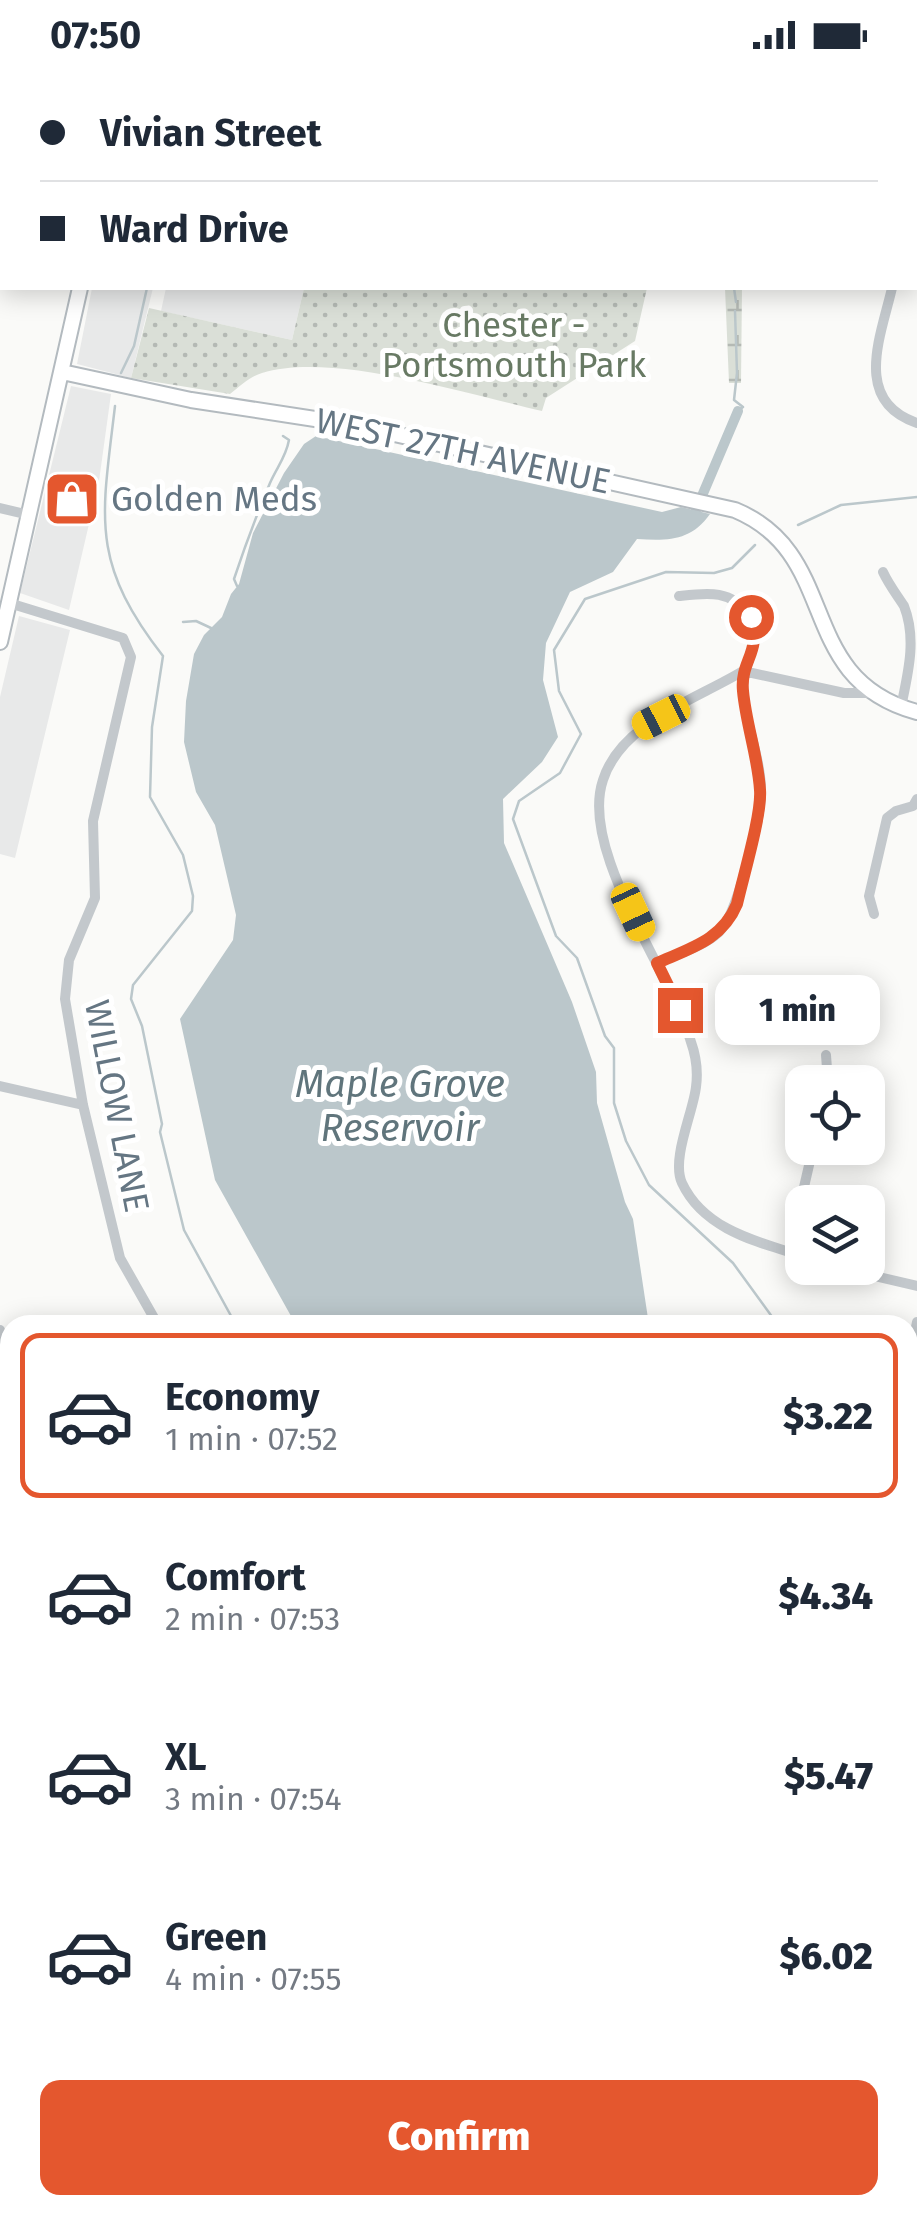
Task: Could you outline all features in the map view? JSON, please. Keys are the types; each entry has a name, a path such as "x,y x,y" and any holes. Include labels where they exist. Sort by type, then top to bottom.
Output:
{"street":[{"path":"0,642 80,290"},
{"path":"892,290 874,364 877,386 900,418 917,423"},
{"name":"WEST 27TH AVENUE","path":"62,372 191,400 354,426 723,507 758,522 785,545 805,576 836,654 854,677 874,693 917,712"},
{"path":"0,508 30,514"},
{"path":"883,572 915,631 900,707"},
{"path":"657,963 709,940 731,918 761,794 742,690 743,671 755,646 751,617 732,598 721,594 679,596"},
{"name":"WILLOW LANE","path":"9,603 124,638 131,657 93,822 95,898 72,950 65,982 83,1104 120,1258 152,1315"},
{"path":"785,1251 729,1231 694,1201 681,1182 679,1165 696,1086 696,1064 680,1010 600,832 597,809 610,760 638,729 743,671 844,694 874,693"},
{"path":"874,914 868,896 888,818 896,810 913,806 917,799"},
{"path":"826,1054 827,1065"},
{"path":"0,1086 83,1104"},
{"path":"885,1279 917,1286"}],"shaded area":[{"path":"92,290 153,290 131,378 77,364"},
{"path":"166,290 304,290 292,340 161,311"},
{"path":"71,386 111,394 99,481 69,610 20,593"},
{"path":"19,616 70,630 15,858 0,854 0,697"}],"green space":[{"name":"Chester - Portsmouth Park","path":"304,290 647,290 635,341 546,398 542,411 401,378 325,367 262,373 230,394 131,378 149,308 292,340"},
{"path":"725,290 742,290 741,383 729,383"}],"water":[{"name":"Maple Grove Reservoir","path":"316,436 662,512 681,507 710,514 687,534 659,540 637,539 613,572 570,592 546,643 543,680 558,737 542,762 503,799 504,843 572,1002 596,1072 597,1103 633,1219 647,1315 290,1315 215,1180 180,1019 233,940 236,915 215,825 196,792 184,742 186,701 194,654 204,635 222,617 239,584 253,533 304,444"}],"waterway":[{"path":"121,373 134,346 147,290"},
{"path":"734,290 736,302"},
{"path":"735,311 734,400 743,407 738,411"},
{"path":"115,406 106,537 122,592 163,656 152,727 150,797 183,855 193,896 192,911 133,985 131,999 142,1026 162,1124 160,1132 184,1230 231,1315"},
{"path":"696,510 738,411"},
{"path":"237,586 234,579 247,542 288,446 289,440 283,436"},
{"path":"798,525 841,505 917,497"},
{"path":"755,545 732,568 714,573 666,572 585,599 554,650 559,691 581,734 560,773 519,801 513,819 556,936 577,958 605,1036 614,1048 614,1103 626,1141 649,1185 733,1263 771,1315"},
{"path":"183,622 196,621 211,628"}],"place":[{"name":"Golden Meds","path":"72,499"}],"route":[{"path":"680,1010 657,963 709,940 731,918 761,794 742,690 743,671 755,646 751,617"}]}
